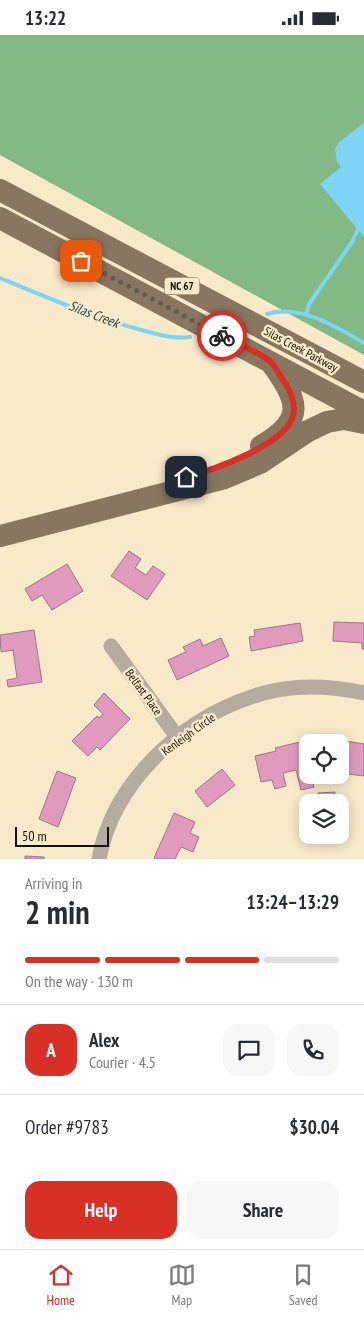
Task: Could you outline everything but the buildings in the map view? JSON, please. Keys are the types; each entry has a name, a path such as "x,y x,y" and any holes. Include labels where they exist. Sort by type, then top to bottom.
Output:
{"main road":[{"name":"Silas Creek Parkway","path":"0,190 364,383"},
{"name":"Silas Creek Parkway","path":"0,217 364,412"},
{"path":"0,524 205,472 226,465 264,444 284,430 292,420 294,408 292,395 287,385 270,361"},
{"path":"0,536 225,478 260,463 308,431 327,422 344,419 364,423"}],"street":[{"name":"Belfast Place","path":"110,647 178,738"},
{"name":"Kenleigh Circle","path":"99,859 106,832 126,791 140,773 178,738 206,718 253,696 304,687 326,687 364,693"}],"green space":[{"path":"0,35 364,35 364,355 0,155"}],"water":[{"path":"364,123 364,237 320,184 341,167 337,162 335,149 339,142"}],"waterway":[{"path":"306,315 309,304 352,242 364,217"},
{"name":"Silas Creek","path":"0,278 126,326 167,336 190,337"},
{"name":"Silas Creek","path":"267,314 292,312 305,315 330,324 364,343"}],"way so far":[{"path":"81,261 222,336"}],"route":[{"path":"186,477 226,465 243,456 284,430 292,420 294,408 292,395 270,361 222,336"}]}
